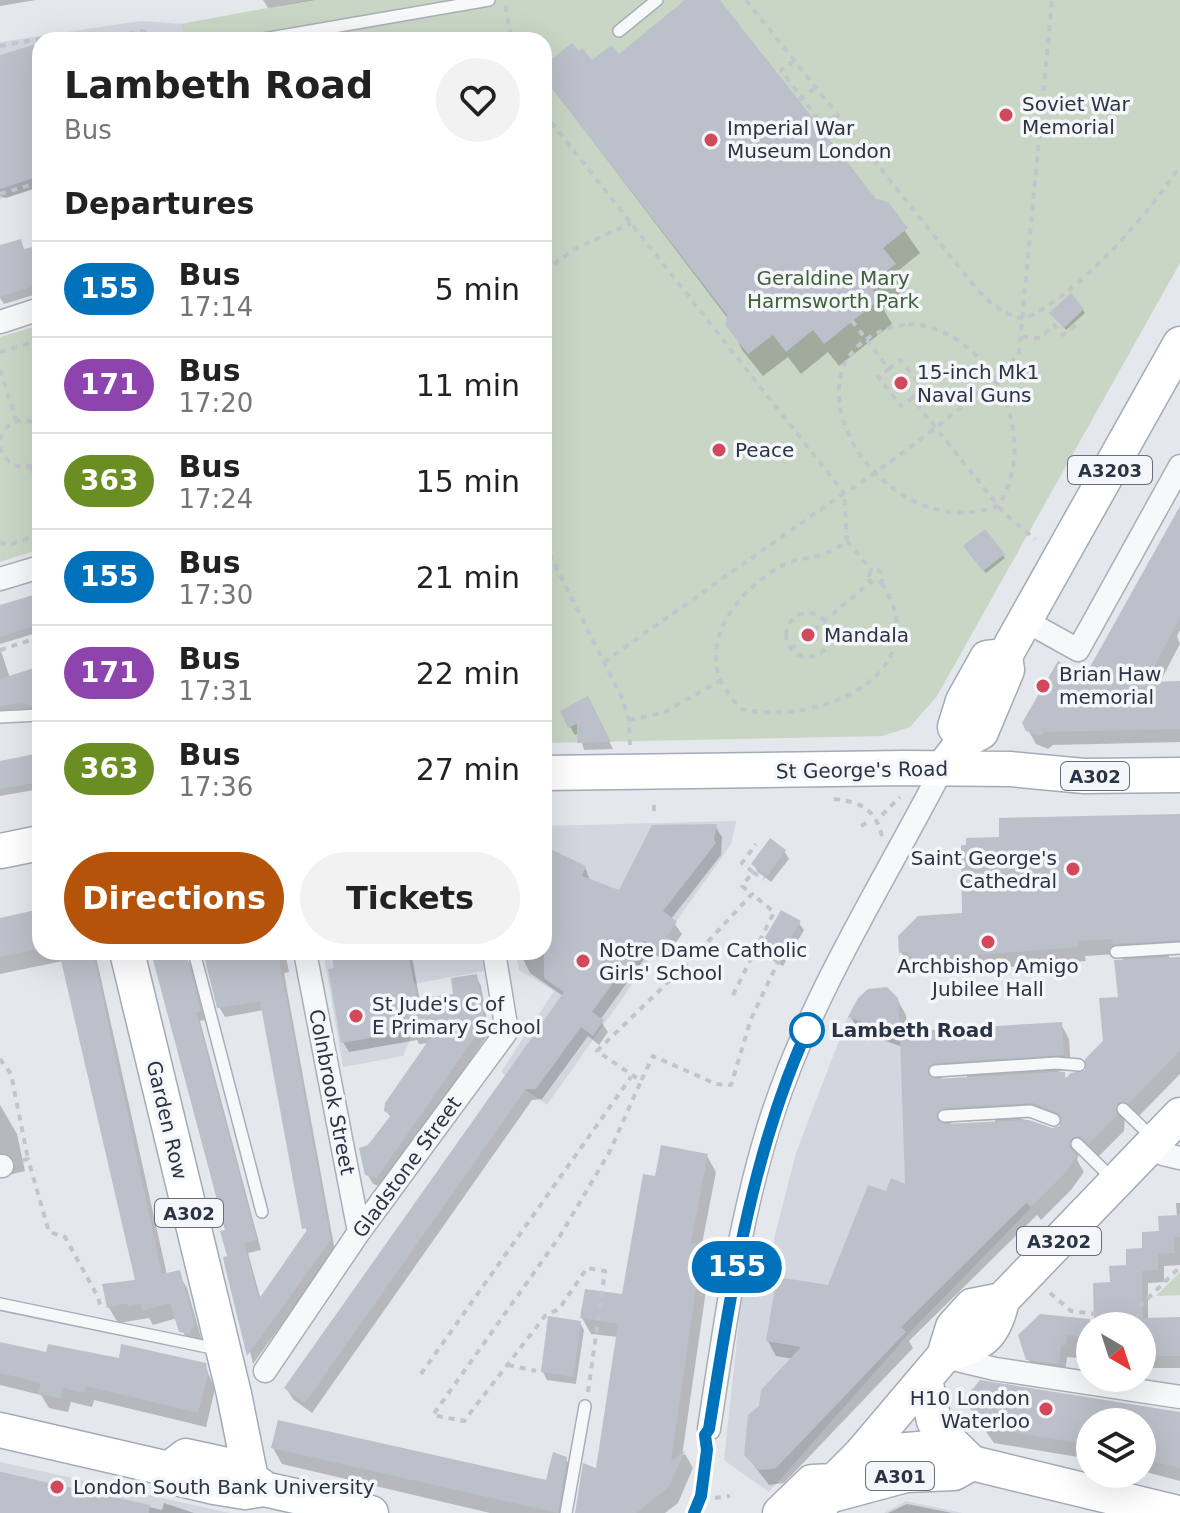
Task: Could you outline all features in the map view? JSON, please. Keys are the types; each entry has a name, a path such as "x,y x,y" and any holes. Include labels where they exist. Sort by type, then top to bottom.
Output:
{"main road":[{"name":"A3203","path":"942,769 964,741 981,732 1007,670 1005,656 1180,344"},
{"name":"St George's Road","path":"552,773 1010,769 1084,776 1180,775"},
{"path":"0,851 32,845"},
{"name":"Garden Row","path":"129,960 221,1350 263,1492"},
{"name":"A3202","path":"826,1497 934,1368 953,1327 972,1306 1002,1300 1116,1181 1162,1148 1180,1115"},
{"name":"A301","path":"934,1368 934,1421 963,1454 1178,1513"},
{"path":"0,1430 169,1469 186,1456 236,1467 263,1492 371,1513"},
{"path":"861,1454 963,1454"},
{"name":"A301","path":"826,1497 906,1475 954,1473 963,1454"},
{"path":"780,1513 812,1482 826,1497"}],"street":[{"path":"0,322 32,312"},
{"path":"1026,621 1078,650 1180,466"},
{"path":"0,579 32,569"},
{"path":"709,1429 727,1310 773,1114 809,1026 942,769"},
{"name":"Colnbrook Street","path":"307,960 359,1232"},
{"name":"Gladstone Street","path":"265,1371 359,1232 507,1031 495,960"},
{"path":"934,1368 995,1369 1180,1397"}],"lane":[{"path":"304,32 489,0"},
{"path":"619,31 657,0"},
{"path":"0,717 32,715"},
{"path":"1116,952 1180,948"},
{"path":"196,960 262,1212"},
{"path":"935,1071 1056,1063 1079,1065"},
{"path":"1123,1109 1162,1148"},
{"path":"944,1116 1030,1111 1054,1120"},
{"path":"1077,1144 1116,1181"},
{"path":"0,1304 221,1350"},
{"path":"566,1513 585,1406"},
{"path":"694,1513 701,1496 707,1450 705,1435 709,1429"}],"path":[{"path":"504,0 510,32"},
{"path":"746,0 975,287 997,309 1024,319"},
{"path":"604,662 828,500 876,472 1014,362 1024,319 1052,0"},
{"path":"0,46 32,40"},
{"path":"794,61 781,70 801,99 823,125 836,115"},
{"path":"801,99 815,88"},
{"path":"552,123 844,493 847,541 872,571 881,572 881,582 893,608 897,641 895,654 886,667 861,687 836,700 809,707 748,710 738,705 717,666 718,633 734,605 780,567 827,555 847,541"},
{"path":"1024,319 1060,296 1151,210 1180,166"},
{"path":"0,194 32,184"},
{"path":"552,265 575,249 631,223"},
{"path":"852,321 889,369"},
{"path":"1022,337 1040,338 1054,325 1063,335 1078,323"},
{"path":"908,324 941,329 970,350 994,378 1009,411 1016,459 1009,489 998,506 965,515 934,510 903,496 876,472 852,444 838,411 841,377 865,338 908,324"},
{"path":"0,352 32,342"},
{"path":"900,360 923,388 912,398 901,406 878,377 900,360"},
{"path":"0,370 16,420"},
{"path":"912,398 998,506 1035,539"},
{"path":"0,440 4,429 16,420 32,422"},
{"path":"0,449 9,463 31,467 32,470"},
{"path":"0,542 8,545 32,538"},
{"path":"552,563 604,662 629,720 630,749"},
{"path":"822,652 813,641 814,630 871,581 872,571"},
{"path":"871,581 881,582"},
{"path":"794,618 813,614 824,621 830,633 822,652"},
{"path":"794,618 803,629 802,640"},
{"path":"794,618 786,636 791,649 803,657 822,652"},
{"path":"803,629 814,630"},
{"path":"0,650 32,640"},
{"path":"791,649 802,640 813,641"},
{"path":"629,720 663,713 722,680"},
{"path":"882,815 905,793"},
{"path":"825,798 848,801 871,812 886,856 893,861"},
{"path":"654,805 654,813"},
{"path":"861,826 870,821"},
{"path":"756,844 742,863 764,879"},
{"path":"928,860 966,864"},
{"path":"733,995 774,912 742,886 753,872"},
{"path":"641,1081 597,1051 691,960 752,894"},
{"path":"585,1406 605,1271 587,1268 559,1309 545,1316 464,1421 433,1415 565,1227 610,1151 653,1056 716,1084 731,1085 751,1019 778,962 754,949"},
{"path":"0,1059 11,1074 28,1159 49,1232 65,1237 76,1255 98,1297 105,1327"},
{"path":"421,1374 631,1077"},
{"path":"1,1166 28,1159"},
{"path":"1138,1312 1139,1307 1180,1267"},
{"path":"1050,1293 1071,1311 1079,1312"},
{"path":"508,1365 536,1371"},
{"path":"713,1498 730,1496"}],"shaded area":[{"path":"141,21 181,24 184,32 67,32"},
{"path":"32,37 32,189 0,199 0,42"},
{"name":"Notre Dame Catholic Girls' School","path":"736,821 731,844 547,1105 501,1072 554,991 519,970 517,960 552,960 552,826"},
{"path":"324,960 482,960 484,971 402,986 410,1039 403,1056 343,1067"},
{"path":"848,1017 900,1032 904,1115 1005,1182 1031,1208 913,1329 769,1492 724,1460 743,1284 765,1274 796,1153"},
{"name":"London South Bank University","path":"0,1462 230,1513 0,1513"},
{"path":"906,1501 962,1513 884,1513"}],"green space":[{"name":"Geraldine Mary Harmsworth Park","path":"310,0 1180,0 1180,263 937,696 910,727 882,736 552,743 552,32 184,32 181,24"},
{"path":"32,327 32,552 0,562 0,337"},
{"path":"1180,1272 1180,1295 1156,1296"}],"building":[{"name":"Imperial War Museum London","path":"685,0 720,0 876,199 888,202 908,228 883,248 896,264 869,285 880,299 824,344 813,330 786,352 773,335 748,354 726,326 727,315 552,88 552,59 572,43 579,51 582,48 592,60 612,45 619,54"},
{"path":"32,45 32,179 0,189 0,55"},
{"path":"21,239 24,249 32,247 32,287 0,297 0,245"},
{"path":"1071,293 1084,309 1064,328 1049,313"},
{"path":"1180,506 1180,618 1146,682 1180,681 1180,729 1045,732 1040,736 1026,731 1022,723 1058,661 1085,676"},
{"path":"985,529 1005,554 983,571 963,546"},
{"path":"32,595 32,627 0,637 0,605"},
{"path":"32,669 32,706 18,703 0,706 0,679"},
{"path":"588,696 611,742 577,743 577,724 568,728 560,711"},
{"path":"32,755 32,783 0,789 0,761"},
{"path":"1180,814 1180,940 1113,944 1112,939 1078,941 1078,947 914,960 906,952 899,953 898,936 918,916 962,913 961,845 966,845 966,838 999,837 999,818"},
{"name":"Notre Dame Catholic Girls' School","path":"717,824 716,843 663,911 677,922 656,951 644,941 592,1012 604,1020 593,1036 581,1027 536,1089 526,1089 305,1403 284,1388 564,992 544,978 544,960 552,960 552,850 586,866 582,876 619,890 652,825"},
{"path":"770,838 786,850 767,876 751,864"},
{"path":"781,910 801,921 778,959 759,948"},
{"path":"32,911 32,951 0,957 0,918"},
{"path":"1180,957 1180,1051 1129,1103 1118,1103 1117,1115 1089,1144 1080,1136 1072,1138 1069,1147 1077,1156 1063,1175 1032,1206 1027,1202 901,1327 906,1332 775,1469 759,1470 744,1455 748,1415 759,1406 761,1390 801,1347 766,1341 777,1277 828,1285 868,1185 886,1191 891,1178 905,1184 900,1035 848,1017 858,998 868,989 887,987 898,998 900,1032 1062,1022 1064,1055 934,1063 927,1071 935,1079 1065,1072 1065,1079 1071,1073 1085,1070 1085,1059 1103,1041 1099,998 1118,997 1114,960","holes":["1033,1103 1060,1114 1060,1126 1052,1128 1029,1120 944,1124 936,1117 944,1108"]},
{"path":"61,960 95,960 162,1274 180,1270 195,1325 188,1334 179,1332 170,1303 142,1311 141,1303 107,1308 102,1284 135,1280"},
{"path":"153,960 188,960 201,1011 196,1012 257,1240 244,1243 259,1299 309,1227 302,1229 260,1001 217,1008 205,960 279,960 331,1240 247,1356 223,1257 227,1256 220,1231 225,1230"},
{"path":"333,960 410,960 417,999 453,994 451,978 477,974 485,1022 377,1178 365,1175 359,1148 368,1145 391,1115 384,1111 385,1103 435,1031 412,1035 411,1031 341,1043 328,969 334,968"},
{"path":"661,1145 708,1154 691,1243 702,1246 671,1461 685,1451 669,1487 636,1513 575,1513 583,1463 596,1468 618,1324 580,1318 585,1289 622,1294 643,1174 655,1176"},
{"path":"1180,1215 1180,1237 1174,1237 1175,1253 1158,1254 1158,1270 1142,1271 1143,1312 1094,1312 1093,1283 1110,1282 1109,1266 1126,1265 1126,1249 1142,1248 1142,1232 1159,1231 1158,1216"},
{"path":"1040,1314 1076,1318 1076,1336 1067,1335 1066,1345 1061,1345 1059,1364 1026,1360 1018,1335"},
{"path":"548,1316 581,1321 573,1377 541,1372"},
{"path":"1180,1317 1180,1356 1156,1356 1156,1318"},
{"path":"0,1342 46,1352 48,1344 119,1358 121,1344 206,1363 208,1375 198,1413 86,1386 84,1393 63,1388 60,1399 38,1393 41,1383 0,1373"},
{"name":"H10 London Waterloo","path":"980,1380 1155,1408 1076,1408 1076,1443 982,1427 964,1399"},
{"name":"H10 London Waterloo","path":"1156,1408 1180,1412 1180,1468 1156,1462"},
{"path":"278,1420 546,1480 553,1452 567,1457 558,1513 271,1448"},
{"name":"London South Bank University","path":"0,1472 150,1505 149,1513 0,1513"}],"bus line":[{"name":"155","path":"694,1513 701,1496 707,1450 705,1435 709,1429 727,1310 758,1166 789,1070 809,1026"}],"place":[{"name":"Soviet War Memorial","path":"1006,115"},
{"name":"Imperial War Museum London","path":"711,140"},
{"name":"15-inch Mk1 Naval Guns","path":"901,383"},
{"name":"Peace","path":"719,450"},
{"name":"Mandala","path":"808,635"},
{"name":"Brian Haw memorial","path":"1043,686"},
{"name":"Saint George's Cathedral","path":"1073,869"},
{"name":"Archbishop Amigo Jubilee Hall","path":"988,942"},
{"name":"Notre Dame Catholic Girls' School","path":"583,961"},
{"name":"St Jude's C of E Primary School","path":"356,1016"},
{"name":"Lambeth Road","path":"807,1030"},
{"name":"H10 London Waterloo","path":"1046,1409"},
{"name":"London South Bank University","path":"57,1487"}]}
